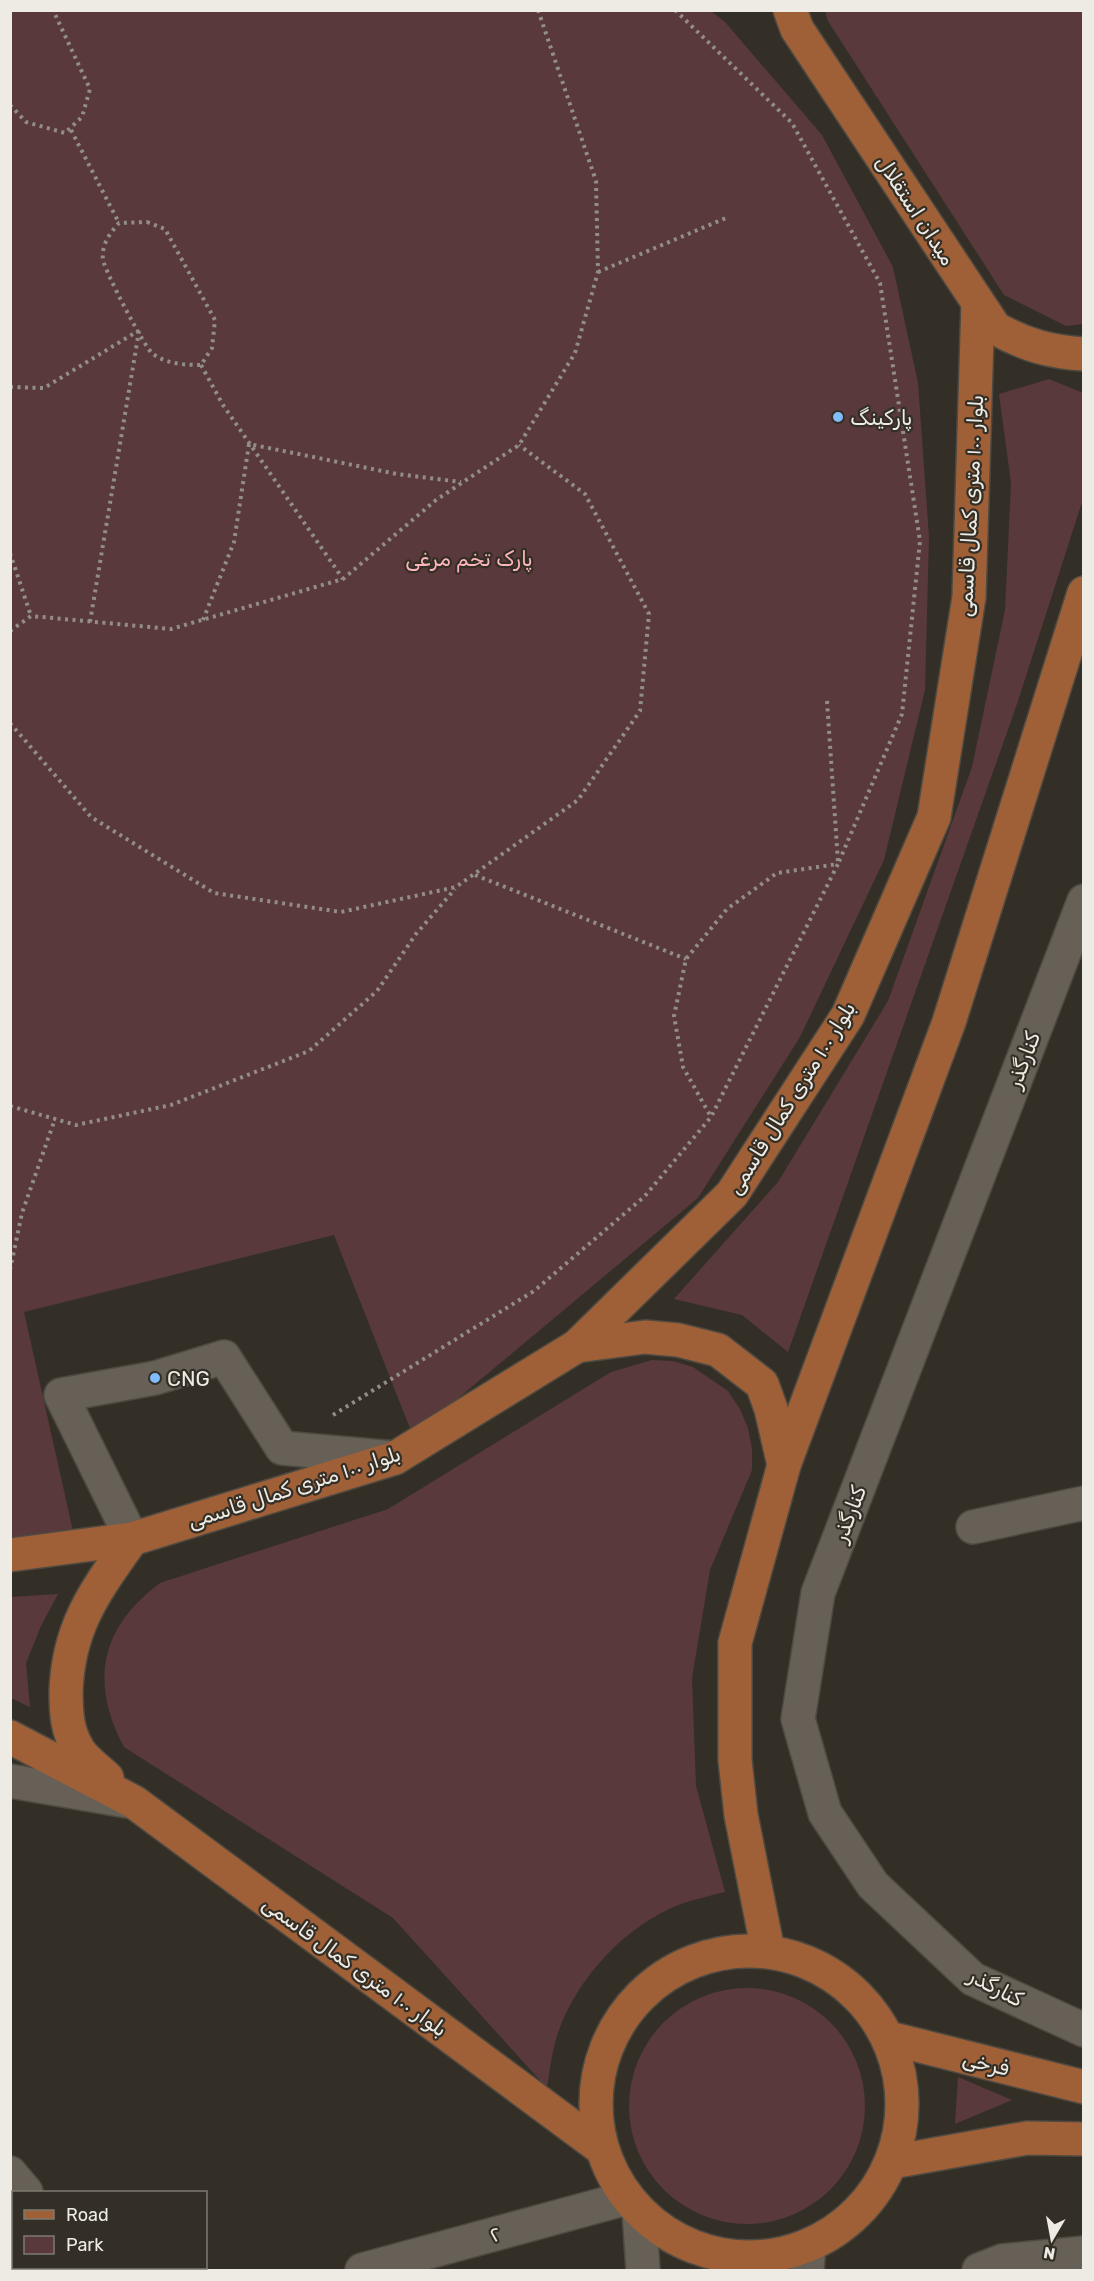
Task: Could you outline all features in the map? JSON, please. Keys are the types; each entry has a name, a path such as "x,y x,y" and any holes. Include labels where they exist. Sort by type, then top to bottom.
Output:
{"main road":[{"name":"میدان استقلال","path":"790,10 797,28 995,328 1023,344 1053,352 1083,354"},
{"name":"بلوار ۱۰۰ متری کمال قاسمی","path":"10,1555 132,1539 395,1458 577,1346 732,1194 848,1015 934,817 969,597 978,303"},
{"path":"768,1951 741,1815 735,1760 735,1643 784,1465 949,1022 1083,593"},
{"path":"577,1346 645,1336 678,1340 718,1350 762,1384 771,1409 784,1465"},
{"path":"132,1539 95,1592 72,1639 67,1679 66,1718 78,1750 134,1802"},
{"name":"بلوار ۱۰۰ متری کمال قاسمی","path":"10,1737 134,1802 601,2148"},
{"path":"730,1951 768,1951 806,1960 840,1979 868,2006 889,2038 902,2079 903,2121 892,2162 872,2197 808,2258 746,2257 701,2250 668,2234 633,2205 612,2174 601,2148 595,2110 598,2072 610,2037 631,2004 659,1978 693,1961 730,1951"},
{"name":"فرخی","path":"889,2038 1083,2087"},
{"path":"892,2162 1027,2138 1083,2139"}],"street":[{"name":"کنارگذر","path":"1083,901 818,1593 798,1719 825,1813 873,1885 973,1979 1083,2030"},
{"path":"132,1539 61,1395 155,1378 224,1357 282,1448 395,1458"},
{"path":"974,1527 1083,1503"},
{"path":"10,1781 134,1802"},
{"path":"10,2173 24,2191"},
{"path":"633,2205 643,2271"},
{"name":"۲","path":"362,2271 633,2205"},
{"path":"979,2271 1002,2261 1083,2253"}],"path":[{"path":"10,105 26,122 65,133 82,117 90,89 53,10"},
{"path":"10,631 31,616 171,629 343,579 436,500 519,445 575,353 598,272 596,181 538,10"},
{"path":"327,1418 534,1291 645,1196 711,1117 838,864 902,714 920,541 880,284 792,123 675,10"},
{"path":"71,129 119,223"},
{"path":"598,272 726,218"},
{"path":"147,222 165,229 215,320 212,348 201,365 178,365 151,353 111,281 103,259 107,236 119,223 147,222"},
{"path":"10,387 44,388 139,330"},
{"path":"90,622 139,330"},
{"path":"201,365 223,405 343,579"},
{"path":"249,444 397,474 462,482"},
{"path":"202,620 234,542 249,444"},
{"path":"10,1106 76,1125 171,1105 309,1050 377,990 416,934 456,887 578,800 640,711 649,614 585,494 519,445"},
{"path":"10,553 31,616"},
{"path":"827,701 838,864"},
{"path":"10,723 91,817 214,893 341,912 456,887"},
{"path":"711,1117 683,1067 674,1016 686,958 727,909 777,873 838,864"},
{"path":"474,875 686,958"},
{"path":"10,1270 22,1213 55,1119"}],"green space":[{"name":"پارک تخم مرغی","path":"10,11 711,11 725,22 822,135 893,267 918,383 929,537 925,690 884,860 800,1037 698,1198 413,1436 334,1235 24,1312 77,1549 10,1537"},
{"path":"825,11 1083,11 1083,324 1066,326 1004,295 828,21"},
{"path":"1049,379 1083,393 1083,499 1017,704 788,1352 742,1315 674,1299 778,1182 888,1001 972,767 1005,610 1011,483 999,394"},
{"path":"652,1360 673,1361 693,1367 728,1391 740,1409 748,1428 752,1449 752,1470 710,1570 692,1678 696,1786 725,1892 686,1902 660,1914 620,1942 602,1960 573,1999 563,2021 554,2049 547,2088 393,1918 124,1747 113,1723 107,1700 104,1678 107,1657 113,1637 125,1618 140,1600 160,1583 388,1509 611,1372"},
{"path":"58,1594 41,1626 26,1663 30,1707 11,1698 11,1597"},
{"path":"735,1988 759,1988 781,1993 803,2002 831,2022 845,2040 856,2061 863,2083 865,2106 863,2129 856,2151 845,2172 831,2190 803,2210 781,2219 759,2224 735,2224 713,2219 691,2210 672,2198 655,2181 643,2162 634,2140 629,2118 629,2094 634,2072 643,2050 655,2031 672,2014 691,2002 713,1993"},
{"path":"958,2077 1012,2100 955,2124"}],"place":[{"name":"پارکینگ","path":"838,417"},
{"name":"CNG","path":"155,1378"}]}
